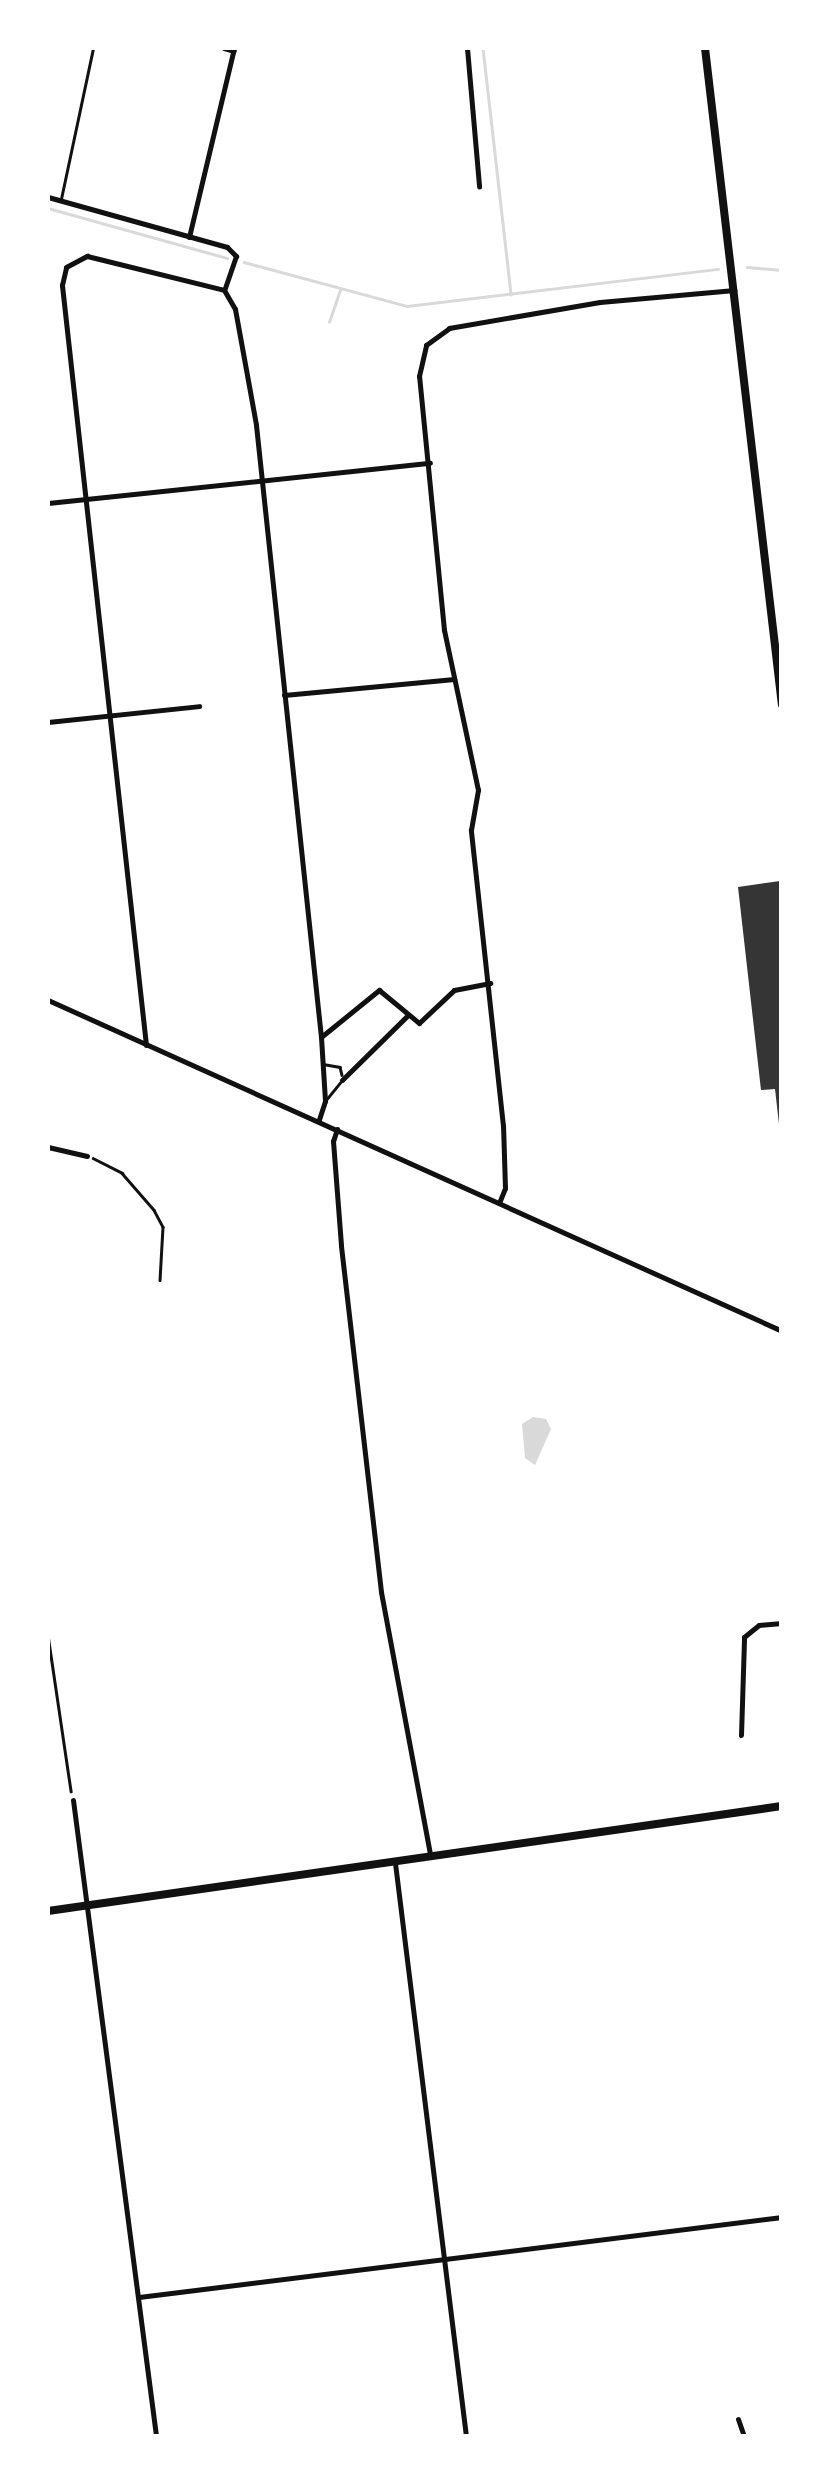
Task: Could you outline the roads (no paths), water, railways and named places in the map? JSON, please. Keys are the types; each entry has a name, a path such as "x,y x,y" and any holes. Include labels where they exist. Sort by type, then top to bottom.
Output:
{"main road":[{"path":"704,48 782,705"},
{"path":"48,1912 782,1806"}],"street":[{"path":"189,238 234,49 224,48"},
{"path":"467,48 479,186"},
{"path":"48,197 189,238 236,256 224,290"},
{"path":"146,1045 62,285 66,267 87,256 224,290 235,309 250,384 321,1038 325,1100 319,1120"},
{"path":"499,1203 505,1185 490,983 473,863 478,790 454,679 419,376 426,345 449,328 600,302 734,290"},
{"path":"48,503 430,463"},
{"path":"284,696 454,679"},
{"path":"48,722 199,706"},
{"path":"321,1038 379,990 419,1023 454,990 490,983"},
{"path":"48,1000 782,1332"},
{"path":"342,1080 407,1016"},
{"path":"337,1128 332,1141 341,1246 381,1592 431,1858"},
{"path":"48,1147 88,1156"},
{"path":"742,1735 744,1637 760,1625 782,1623"},
{"path":"73,1800 156,2436"},
{"path":"396,1863 441,2259 466,2436"},
{"path":"138,2297 782,2217"},
{"path":"738,2419 744,2436"}],"lane":[{"path":"60,200 93,48"},
{"path":"323,1064 340,1067 342,1080 325,1100"}],"waterway":[{"path":"483,48 511,294"},
{"path":"48,208 227,258"},
{"path":"244,262 407,306 718,269"},
{"path":"747,267 782,270"},
{"path":"329,322 340,290"}]}
